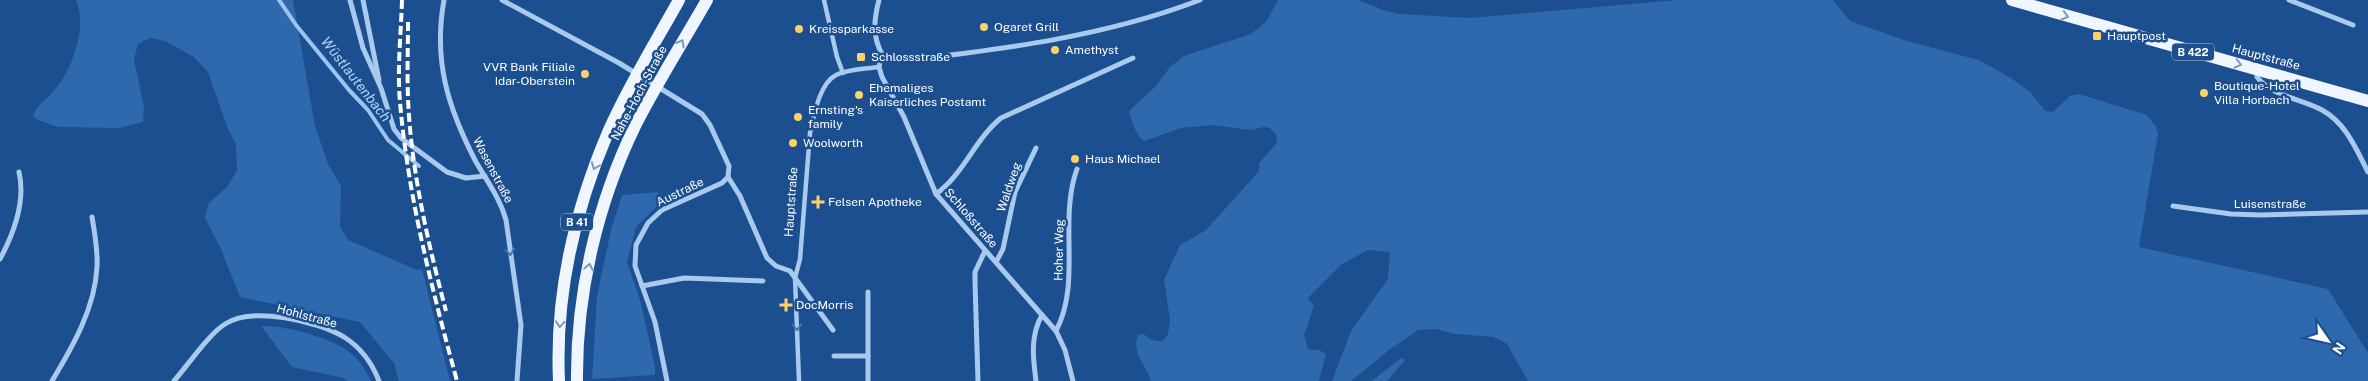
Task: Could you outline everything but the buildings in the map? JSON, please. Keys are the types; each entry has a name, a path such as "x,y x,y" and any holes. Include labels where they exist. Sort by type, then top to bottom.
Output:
{"main road":[{"name":"Nahe-Hoch-Straße","path":"559,381 561,310 576,226 597,159 613,122 638,74 680,0"},
{"name":"Nahe-Hoch-Straße","path":"577,381 580,322 596,234 623,155 658,86 706,0"},
{"name":"Hauptstraße","path":"2016,1 2368,101"}],"street":[{"path":"350,0 363,48 381,88"},
{"path":"363,0 381,88 394,129 402,138 451,174 466,178 485,176"},
{"name":"Wasenstraße","path":"444,0 440,54 444,82 467,144 500,204 506,220 519,303 521,345 517,381"},
{"path":"502,0 638,74 695,108 706,118 729,166 728,177 740,196 767,258 776,266 790,271 833,330"},
{"path":"824,0 837,57 843,73 879,67 882,54 877,42 874,24 879,0"},
{"path":"882,54 890,58 907,60 1020,46 1125,24 1200,0"},
{"path":"2289,0 2353,25"},
{"path":"936,194 947,185 995,122 1005,115 1133,58"},
{"name":"Schloßstraße","path":"879,67 882,77 904,117 936,194 1056,331 1065,350 1073,381"},
{"path":"2258,69 2257,78 2265,85 2322,110 2337,122 2350,138 2368,172"},
{"name":"Hauptstraße","path":"799,381 795,278 800,259 810,133 814,115 826,86 834,76 843,73"},
{"name":"Waldweg","path":"996,262 1003,249 1010,207 1015,192 1036,148"},
{"name":"Hoher Weg","path":"1056,331 1065,312 1068,297 1068,233 1073,182 1077,169"},
{"path":"0,259 20,205 22,191 19,172"},
{"name":"Austraße","path":"667,381 655,322 634,256 636,245 648,223 662,210 722,183 728,177"},
{"name":"Luisenstraße","path":"2173,206 2231,214 2261,215 2368,212"},
{"path":"52,381 85,319 91,300 97,267 92,217"},
{"path":"978,381 975,272 985,251"},
{"path":"642,286 684,278 763,281"},
{"path":"868,292 868,381"},
{"name":"Hohlstraße","path":"174,381 216,331 225,324 247,315 260,314 282,317 313,325 344,337 367,358 379,381"},
{"path":"1036,381 1033,342 1042,315"},
{"path":"834,356 868,356"}],"shaded area":[{"path":"76,0 293,0 315,126 328,164 341,186 340,227 348,240 417,270 422,269 450,381 399,381 394,363 360,322 240,297 221,249 205,218 209,203 228,186 237,170 236,144 228,129 208,72 194,57 165,41 150,38 138,44 134,60 144,107 143,122 119,128 58,127 38,120 33,116 34,112 60,83 72,60 79,35 80,23"},
{"path":"1278,0 1358,0 1399,14 1470,18 1678,0 1833,0 1850,21 1907,41 1979,60 2011,78 2031,93 2045,111 2053,112 2070,96 2079,94 2147,115 2156,127 2158,134 2139,247 2328,289 2368,353 2368,381 1528,381 1507,344 1494,337 1455,334 1436,329 1418,330 1389,350 1351,381 1332,381 1351,331 1388,279 1390,252 1368,250 1342,264 1308,298 1314,306 1304,335 1308,349 1319,350 1326,354 1319,381 1151,381 1140,359 1136,342 1138,335 1144,334 1155,341 1163,341 1168,334 1170,320 1164,280 1180,245 1206,230 1259,171 1259,163 1277,143 1276,135 1270,128 1264,127 1251,130 1212,125 1181,128 1144,141 1134,128 1129,111 1155,87 1170,67 1184,56 1251,34 1266,22"},
{"path":"658,192 660,203 636,227 627,262 641,303 655,367 655,375 592,379 597,296 611,230 622,195"},
{"path":"261,326 296,330 334,343 353,355 371,381 347,381 344,378 292,367"},
{"path":"1401,358 1405,360 1387,381 1372,381"}],"waterway":[{"name":"Wüstlautenbach","path":"279,0 296,25 349,90 368,110 388,140 419,166"}],"railway":[{"path":"402,0 399,90 409,173 422,243 457,381"},
{"path":"408,22 408,99 413,153 427,233 446,311"}],"place":[{"name":"Ogaret Grill","path":"984,27"},
{"name":"Kreissparkasse","path":"799,29"},
{"name":"Hauptpost","path":"2097,36"},
{"name":"Amethyst","path":"1055,50"},
{"name":"Schlossstraße","path":"861,57"},
{"name":"VVR Bank Filiale Idar-Oberstein","path":"585,74"},
{"name":"Boutique-Hotel Villa Horbach","path":"2204,93"},
{"name":"Ehemaliges Kaiserliches Postamt","path":"859,95"},
{"name":"Ernsting's family","path":"798,117"},
{"name":"Woolworth","path":"793,143"},
{"name":"Haus Michael","path":"1075,159"},
{"name":"Felsen Apotheke","path":"818,202"},
{"name":"DocMorris","path":"786,305"}]}
